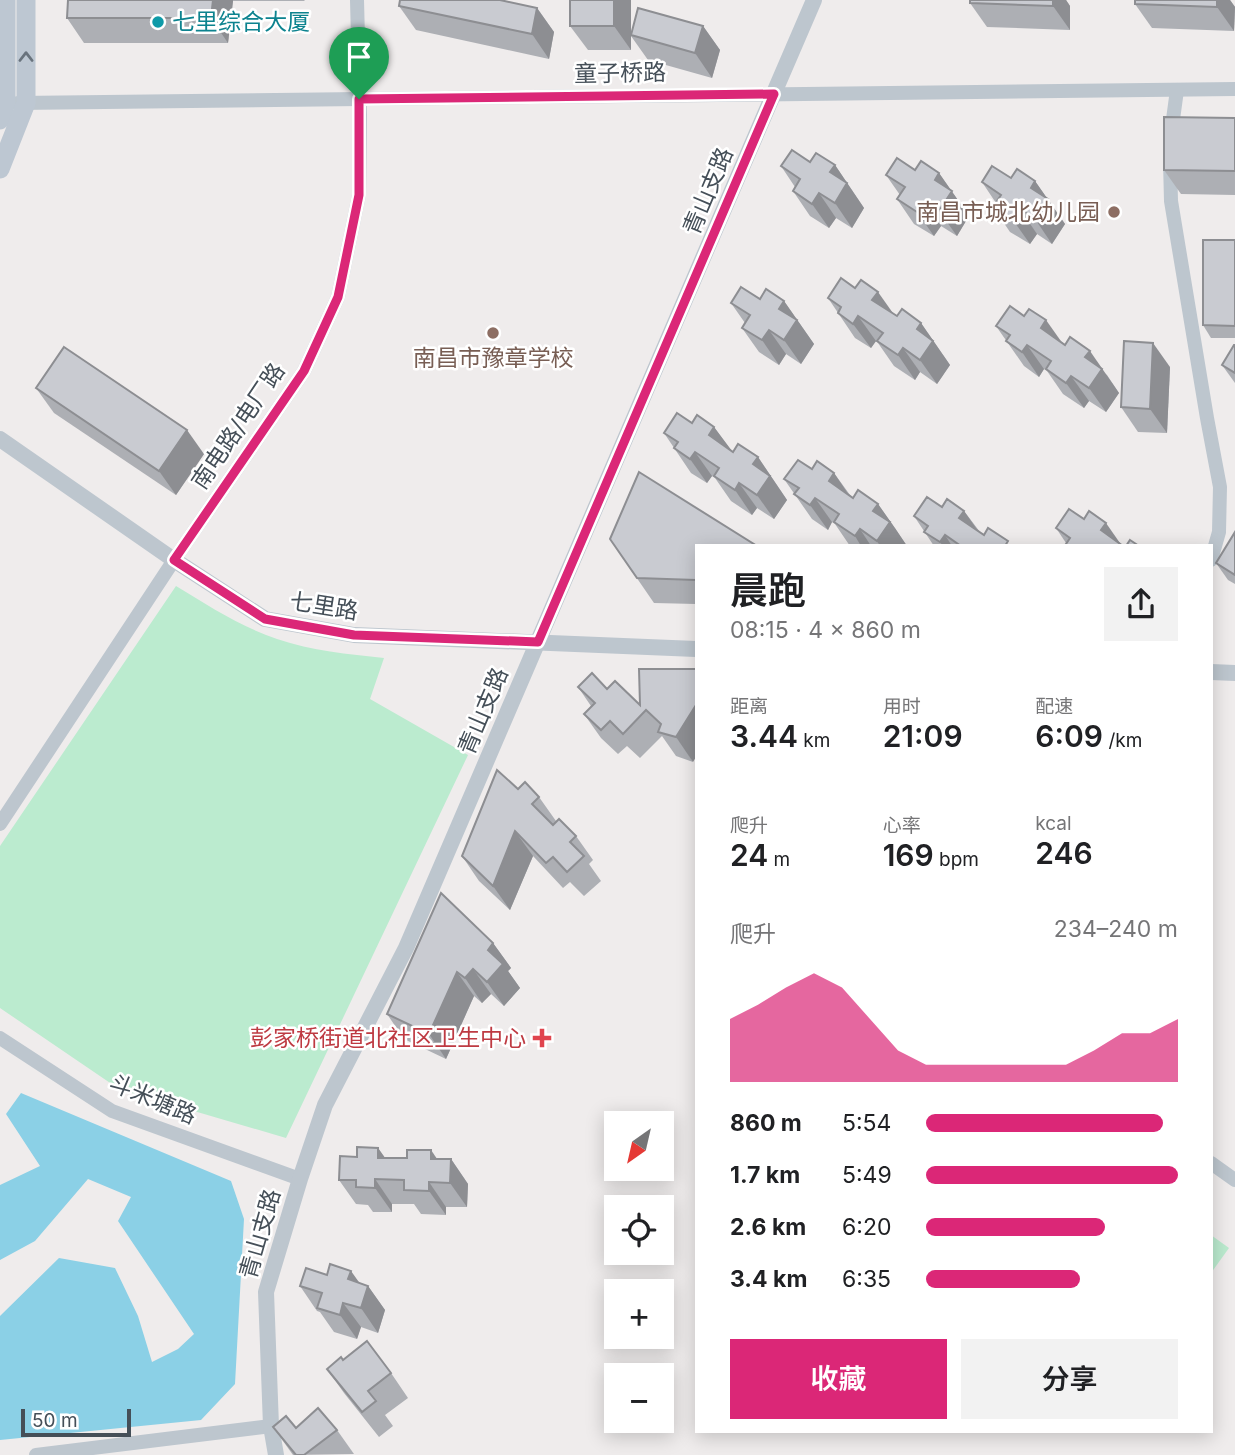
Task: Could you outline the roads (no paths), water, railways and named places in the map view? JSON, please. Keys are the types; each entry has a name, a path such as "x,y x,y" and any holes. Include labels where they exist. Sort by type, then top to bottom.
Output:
{"main road":[{"path":"6,0 10,108"},
{"path":"0,169 26,0"}],"street":[{"name":"南电路/电厂路","path":"0,824 174,560 304,371 338,297 359,195 357,0"},
{"name":"青山支路","path":"276,1455 271,1426 266,1292 325,1105 406,948 814,0"},
{"name":"童子桥路","path":"10,108 359,99 1235,89"},
{"path":"1177,90 1170,146 1171,201 1220,487 1219,532 1213,554"},
{"name":"七里路","path":"0,439 174,560 265,619 354,635 695,649"},
{"path":"1213,672 1235,673"},
{"name":"斗米塘路","path":"0,1038 111,1111 300,1179"},
{"path":"1213,1164 1235,1180"},
{"path":"36,1455 271,1426"}],"water":[{"path":"21,1093 231,1181 244,1219 235,1384 201,1420 0,1440 0,1316 59,1258 115,1268 138,1316 152,1362 178,1349 194,1334 118,1221 131,1197 88,1179 35,1241 0,1260 0,1185 40,1166 6,1114"}],"place":[{"name":"七里综合大厦","path":"158,22"},
{"name":"南昌市城北幼儿园","path":"1114,212"},
{"name":"南昌市豫章学校","path":"493,333"},
{"name":"彭家桥街道北社区卫生中心","path":"542,1038"}]}
